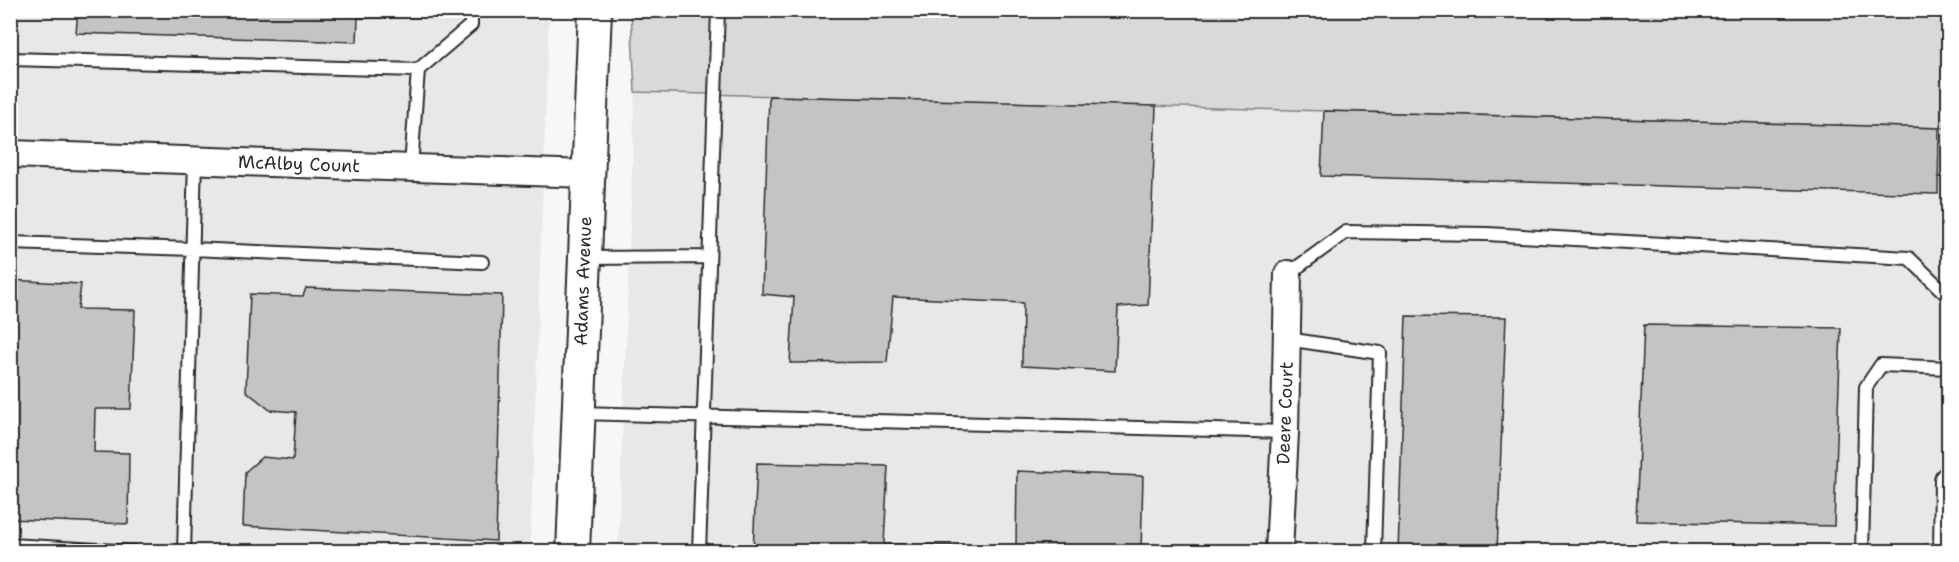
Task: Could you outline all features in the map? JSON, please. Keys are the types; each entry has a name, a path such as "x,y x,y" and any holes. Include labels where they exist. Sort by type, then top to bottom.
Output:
{"street":[{"name":"Adams Avenue","path":"573,552 595,10"},
{"name":"McAlby Count","path":"10,154 588,174"},
{"name":"Deere Court","path":"1279,552 1285,432 1288,274"},
{"path":"1940,551 1948,480"}],"lane":[{"path":"10,58 418,70 471,25 471,10"},
{"path":"699,552 718,10"},
{"path":"411,167 418,70"},
{"path":"184,552 195,160"},
{"path":"1288,274 1346,232 1487,234 1909,258 1948,296"},
{"path":"10,243 482,262"},
{"path":"584,258 709,257"},
{"path":"1287,339 1380,353 1374,552"},
{"path":"1862,552 1866,387 1881,365 1948,368"},
{"path":"578,413 1285,432"},
{"path":"10,545 134,552"}],"shaded area":[{"path":"10,11 549,11 530,551 11,551"},
{"path":"631,11 1948,11 1948,128 635,92"},
{"path":"635,92 1948,128 1948,551 618,552"}],"building":[{"path":"78,10 425,10 425,17 358,18 357,42 76,33"},
{"path":"769,96 1156,106 1148,305 1118,307 1115,371 1022,366 1023,303 893,297 887,362 790,363 794,297 762,294"},
{"path":"1324,111 1939,128 1938,194 1321,176"},
{"path":"10,280 81,284 78,309 135,310 131,409 95,409 94,452 129,453 128,524 10,519"},
{"path":"306,288 502,295 496,541 243,526 245,472 262,457 293,460 296,412 270,410 246,391 250,294 303,296"},
{"path":"1406,316 1506,317 1497,552 1398,552"},
{"path":"1644,325 1841,328 1834,526 1636,521"},
{"path":"757,463 888,466 884,544 1016,547 1017,471 1143,476 1141,552 753,552"}]}
